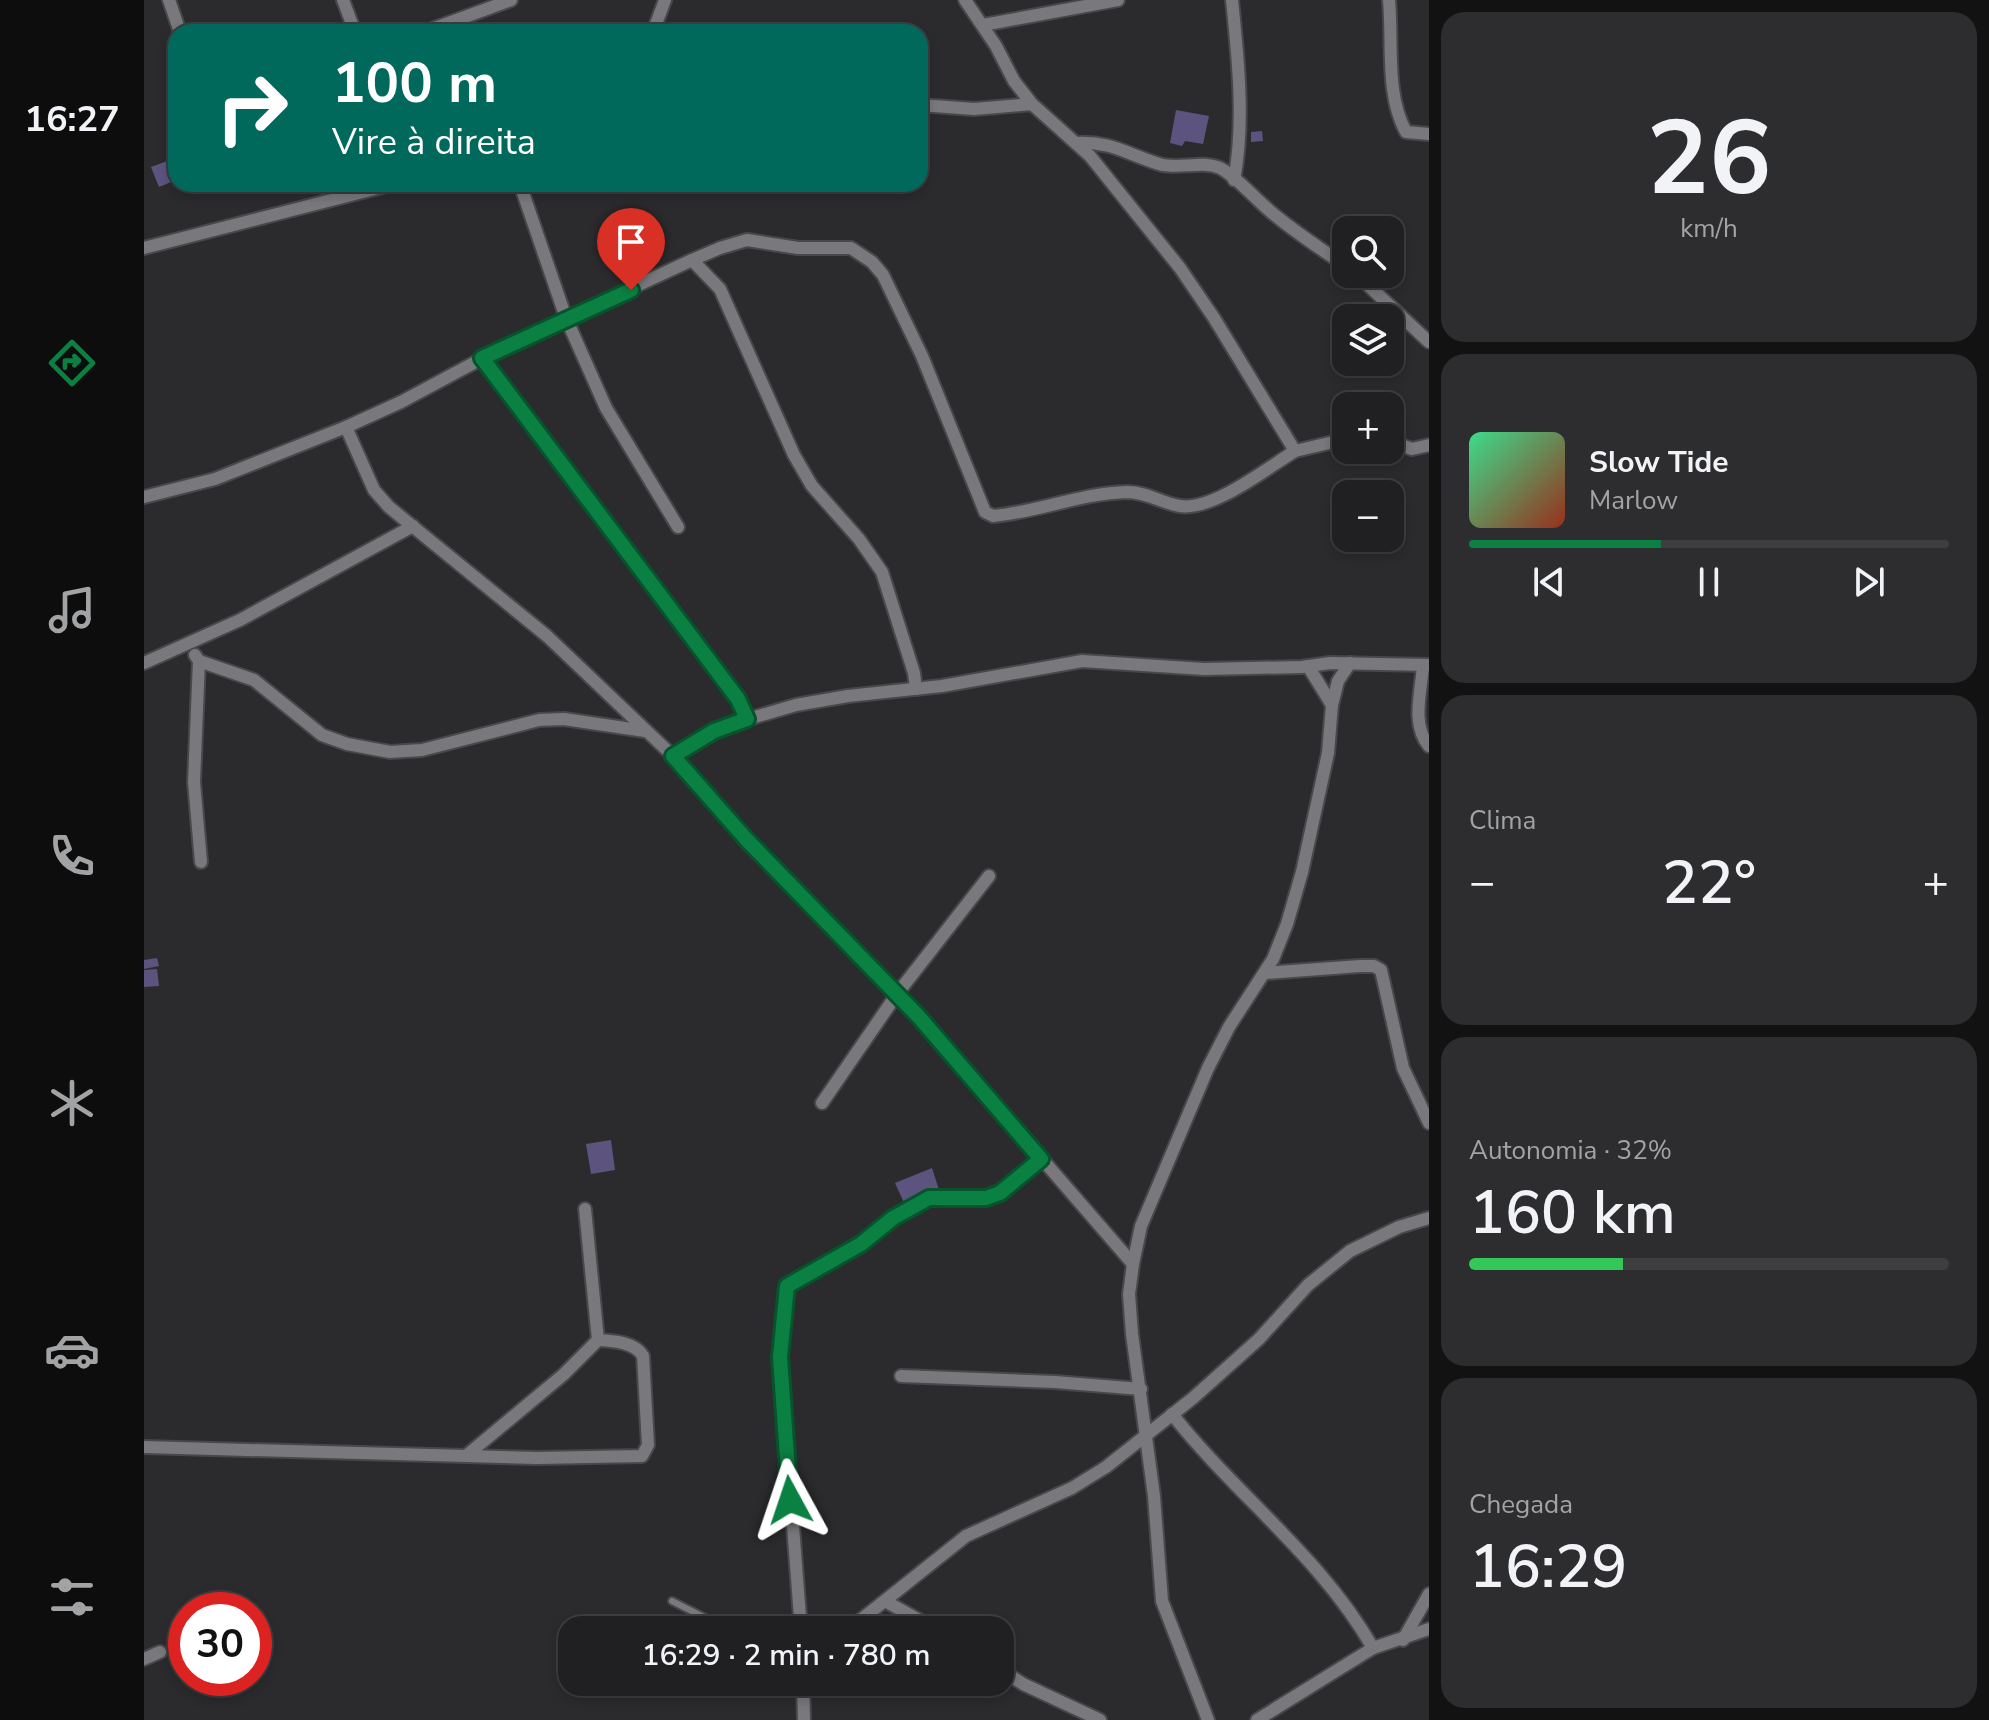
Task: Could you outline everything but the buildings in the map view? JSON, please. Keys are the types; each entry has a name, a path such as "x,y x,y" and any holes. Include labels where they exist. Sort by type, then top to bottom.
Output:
{"street":[{"path":"169,0 177,24"},
{"path":"343,0 352,24"},
{"path":"446,24 511,0"},
{"path":"656,24 665,0"},
{"path":"965,0 983,25 1014,81 1032,104 1076,143 1117,187 1180,268 1295,451"},
{"path":"983,25 1118,0"},
{"path":"1232,0 1238,64 1238,157 1234,180"},
{"path":"1389,0 1394,92 1400,121 1406,132 1429,134"},
{"path":"928,106 974,109 1032,104"},
{"path":"1076,143 1094,142 1120,147 1174,167 1206,165 1221,168 1276,217 1332,256"},
{"path":"144,248 363,192"},
{"path":"523,192 566,318 606,408 678,527"},
{"path":"144,497 215,479 346,427 566,318 692,260 747,240 815,249 851,248 872,262 883,275 922,356 985,512 993,516 1126,492 1149,494 1181,507 1204,502 1219,497 1295,451 1332,442"},
{"path":"692,260 720,289 794,455 812,486 859,539 882,572 914,673 916,689"},
{"path":"1371,288 1429,342"},
{"path":"482,358 738,699 747,719"},
{"path":"346,427 374,490 547,636 673,756 746,839 897,994 1133,1264"},
{"path":"1404,446 1412,449 1429,445"},
{"path":"144,663 189,645 293,593 413,526"},
{"path":"189,645 199,661 194,782 201,862"},
{"path":"199,661 254,680 322,735 347,744 390,752 422,750 539,720 564,719 645,731"},
{"path":"673,756 714,731 796,705 916,689 1082,661 1204,669 1350,663 1426,666 1418,725 1421,737 1429,746"},
{"path":"1208,1720 1162,1601 1154,1496 1144,1435 1129,1294 1133,1264 1141,1226 1208,1068 1229,1027 1265,973 1287,924 1302,872 1328,753 1332,705 1338,681 1350,663"},
{"path":"1308,666 1332,705"},
{"path":"822,1103 897,994 989,876"},
{"path":"1265,973 1360,966 1374,966 1381,970 1403,1068 1429,1123"},
{"path":"800,1616 780,1357 787,1286 861,1244 893,1218 929,1198 986,1198 1000,1193 1041,1159"},
{"path":"585,1209 598,1340"},
{"path":"866,1616 966,1536 1072,1488 1106,1467 1259,1339 1308,1285 1350,1251 1399,1227 1429,1218"},
{"path":"144,1447 551,1458 642,1456 648,1445 643,1356 637,1348 598,1340"},
{"path":"467,1455 563,1375 598,1340"},
{"path":"901,1376 1141,1389"},
{"path":"1172,1414 1201,1450 1286,1535 1325,1580 1356,1617 1373,1648"},
{"path":"1403,1640 1429,1594"},
{"path":"885,1601 912,1616"},
{"path":"1257,1720 1373,1648 1429,1629"},
{"path":"144,1659 160,1652"},
{"path":"1014,1678 1100,1720"},
{"path":"803,1696 804,1720"}],"lane":[{"path":"672,1601 701,1616"}],"route":[{"path":"631,290 482,358 738,699 747,719 714,731 673,756 746,839 919,1017 1041,1159 1000,1193 986,1198 929,1198 893,1218 861,1244 787,1286 780,1357 790,1500"}]}
